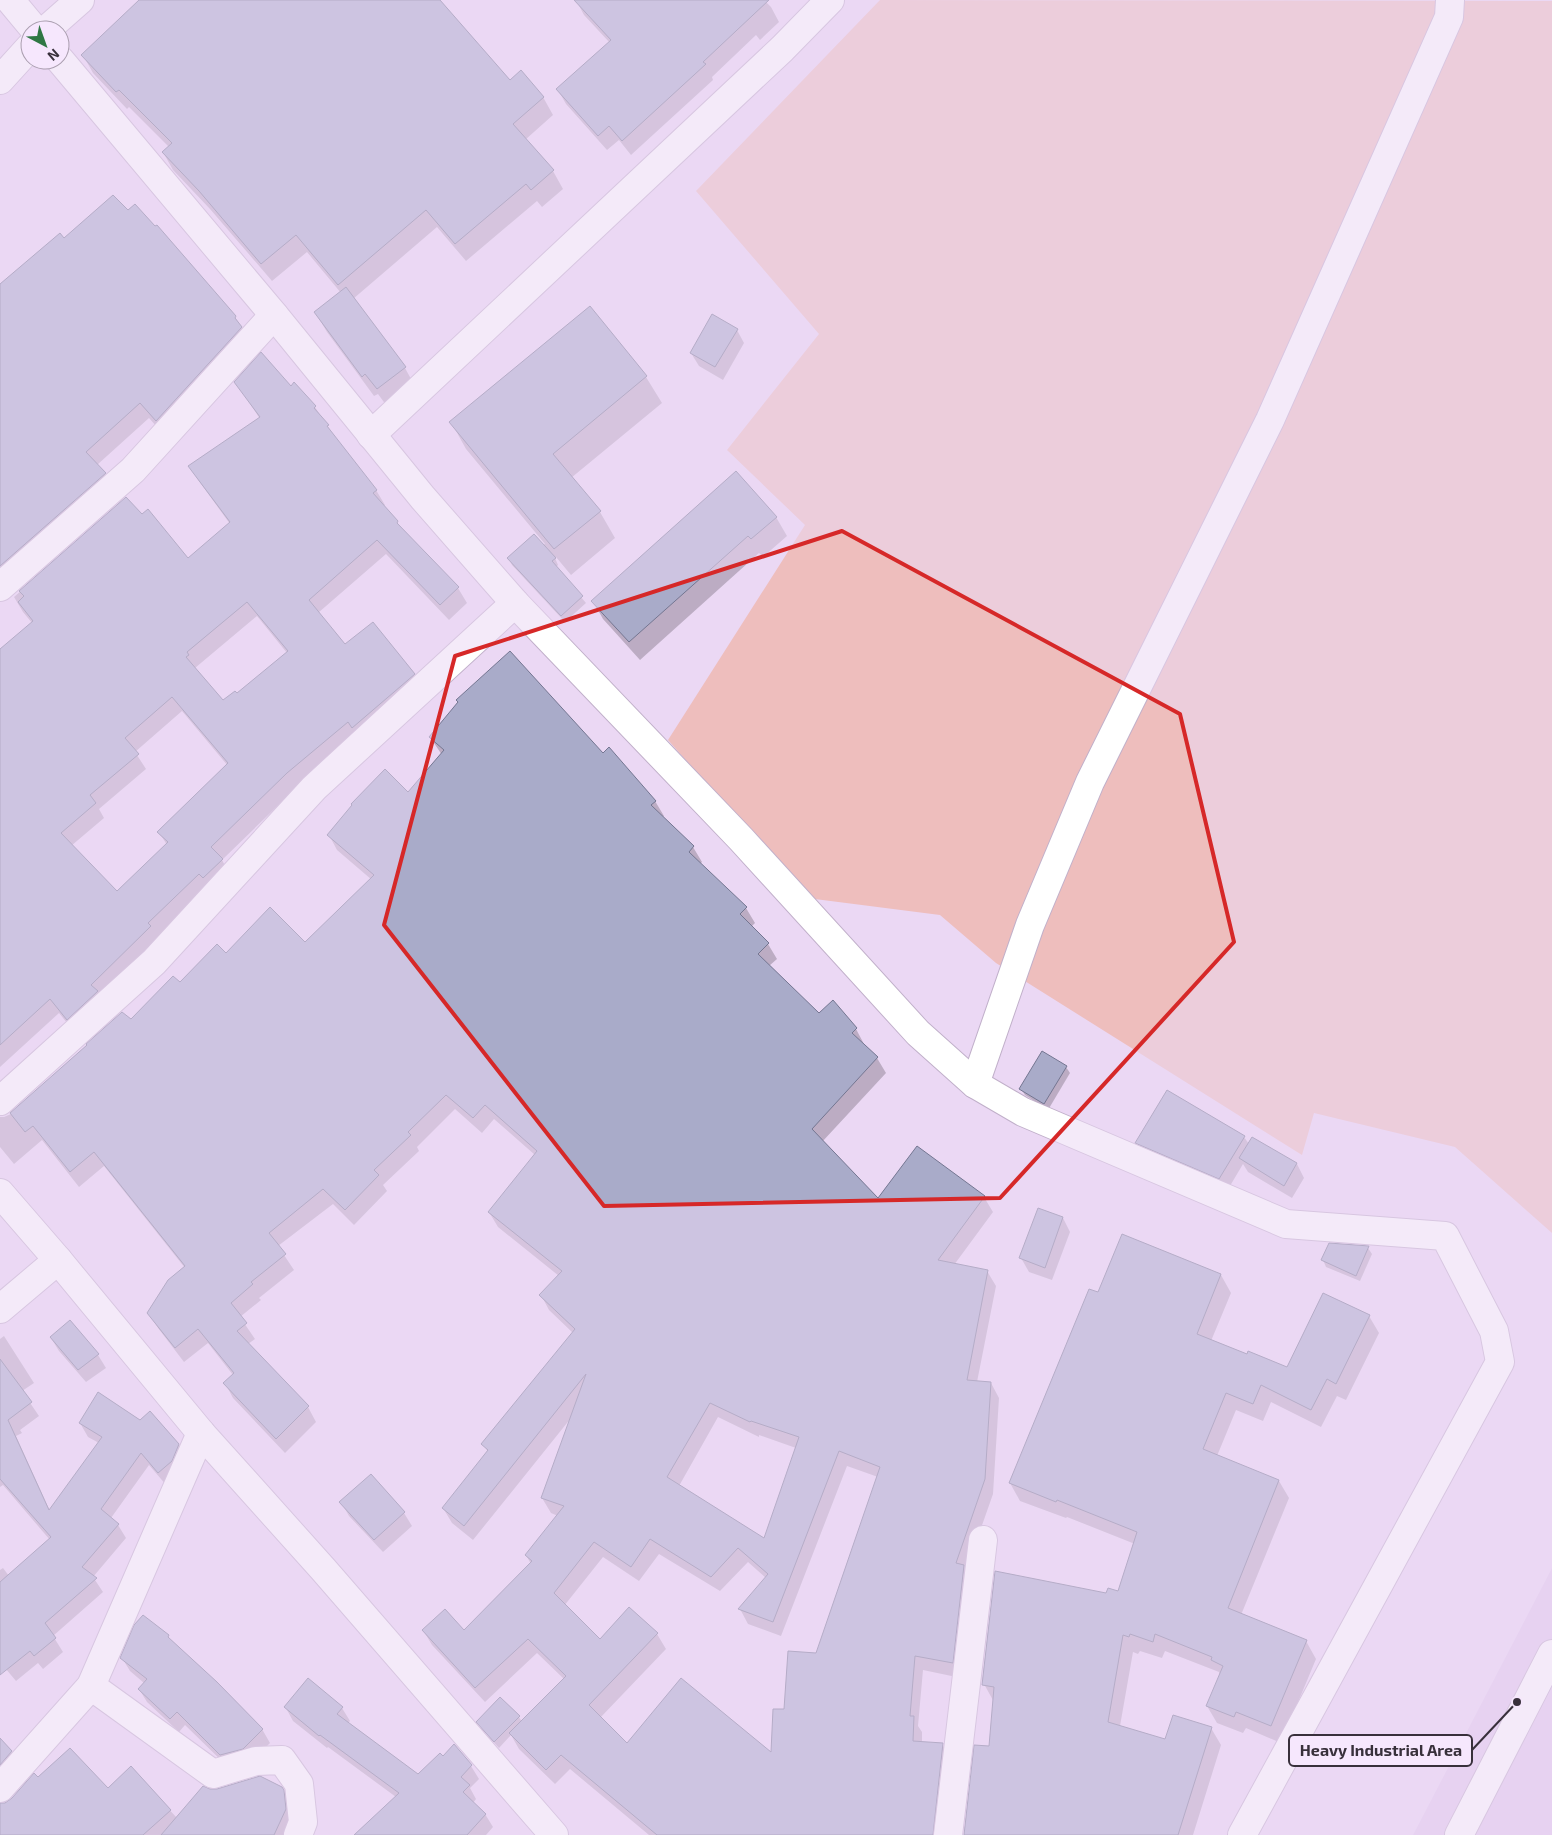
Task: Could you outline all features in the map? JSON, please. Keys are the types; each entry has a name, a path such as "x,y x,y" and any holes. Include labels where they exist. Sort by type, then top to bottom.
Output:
{"street":[{"path":"10,0 27,20"},
{"path":"57,20 80,0"},
{"path":"371,435 775,56 830,0"},
{"path":"975,1084 1030,925 1090,782 1270,420 1449,17 1450,0"},
{"path":"0,80 20,58"},
{"path":"68,70 274,315 423,498 516,603 741,839 918,1033 975,1084 1023,1112 1286,1224 1445,1236 1494,1330 1500,1362 1242,1835"},
{"path":"0,587 133,470 274,315"},
{"path":"0,1101 154,962 314,788 516,603"},
{"path":"0,1193 201,1433 323,1569 554,1835"},
{"path":"0,1309 58,1260"},
{"path":"0,1788 91,1686 201,1433"},
{"path":"948,1835 983,1540"},
{"path":"1459,1835 1552,1654"},
{"path":"91,1686 213,1774 256,1761 282,1760 299,1784 303,1822 298,1835"}],"highlighted area":[{"path":"842,531 1180,714 1234,942 1000,1198 604,1206 384,925 455,656"}],"shaded area":[{"path":"880,0 1552,1 1552,1233 1455,1147 1314,1113 1302,1155 996,963 940,915 807,898 668,740 805,525 727,450 819,334 696,191"},
{"path":"1552,1568 1552,1835 1413,1835"}],"building":[{"path":"139,0 440,0 510,80 521,70 544,97 513,124 554,170 531,190 526,184 455,244 426,210 338,285 296,235 261,264 199,191 162,152 172,143 119,90 116,92 81,55"},
{"path":"574,0 769,0 703,62 706,64 622,141 609,126 598,136 556,89 611,40"},
{"path":"113,195 128,210 135,204 155,226 157,225 236,316 235,318 242,327 156,421 140,403 86,452 106,473 0,566 0,284 60,233 64,238"},
{"path":"346,287 406,367 377,389 365,374 362,377 314,312"},
{"path":"590,306 647,376 553,454 601,511 554,549 449,422"},
{"path":"712,314 738,329 715,367 690,353"},
{"path":"261,352 291,386 294,382 316,406 314,408 329,425 327,426 377,490 373,493 398,521 397,523 459,587 440,605 377,540 309,600 345,644 373,622 415,674 352,728 348,722 287,773 211,847 223,859 203,878 199,874 148,923 151,926 91,985 98,991 67,1020 50,999 0,1045 0,649 33,621 18,602 24,596 19,591 126,497 142,514 148,509 188,558 230,522 188,466 260,417 234,382","holes":["247,602 288,651 237,693 235,691 223,700 186,657 189,655 187,652","172,697 228,763 157,832 168,842 117,891 61,833 96,803 90,795 139,754 125,738"]},
{"path":"736,471 777,517 751,539 748,536 629,642 591,601"},
{"path":"534,534 556,558 552,561 583,596 561,616 507,558"},
{"path":"510,651 603,753 609,747 656,801 651,805 694,846 689,852 747,907 740,914 769,943 758,954 819,1013 833,1000 857,1028 852,1033 878,1057 812,1129 878,1198 917,1146 985,1196 938,1260 988,1270 967,1380 991,1382 985,1479 956,1563 964,1565 953,1663 915,1656 910,1716 914,1716 913,1741 943,1743 933,1835 657,1835 561,1755 546,1770 509,1733 566,1676 528,1639 475,1688 422,1630 445,1609 464,1630 532,1561 525,1555 564,1506 541,1498 586,1374 464,1526 442,1508 488,1450 481,1444 575,1329 539,1295 562,1271 488,1212 537,1151 485,1105 473,1118 446,1095 408,1132 411,1135 374,1170 379,1175 345,1210 323,1189 269,1233 286,1254 251,1282 253,1284 231,1303 247,1323 237,1331 309,1406 276,1439 223,1383 234,1373 198,1329 175,1348 147,1313 168,1280 185,1266 94,1152 70,1172 33,1126 25,1132 10,1113 122,1012 131,1019 173,976 180,982 217,944 226,953 270,907 305,942 374,875 327,835 351,804 385,769 408,792 444,750 429,737 458,702 456,700","holes":["710,1403 750,1422 799,1437 764,1538 667,1477","839,1451 880,1467 816,1653 788,1651 784,1709 773,1709 771,1752 681,1678 627,1743 589,1705 658,1633 629,1607 600,1639 554,1593 594,1542 631,1567 650,1539 711,1577 738,1548 768,1574 738,1609 773,1622"]},
{"path":"1042,1051 1067,1066 1044,1104 1019,1089"},
{"path":"1167,1090 1245,1136 1219,1179 1135,1143"},
{"path":"1252,1137 1297,1163 1284,1186 1239,1158"},
{"path":"1038,1208 1063,1217 1045,1268 1019,1258"},
{"path":"1122,1234 1221,1274 1197,1334 1247,1354 1248,1351 1287,1367 1323,1293 1370,1315 1336,1384 1327,1379 1311,1410 1261,1385 1253,1404 1226,1393 1203,1449 1279,1480 1228,1608 1307,1640 1271,1726 1236,1712 1234,1717 1206,1706 1223,1666 1211,1660 1212,1657 1155,1634 1153,1642 1130,1634 1129,1637 1123,1635 1108,1722 1165,1739 1173,1715 1212,1727 1178,1835 964,1835 974,1745 989,1746 994,1687 982,1685 995,1571 1106,1593 1108,1588 1118,1591 1137,1532 1009,1483 1089,1289 1098,1292"},
{"path":"1329,1243 1369,1246 1356,1276 1321,1260"},
{"path":"70,1320 99,1354 78,1370 50,1337"},
{"path":"0,1359 32,1402 8,1420 49,1510 102,1437 79,1423 98,1392 140,1420 150,1411 179,1444 172,1461 158,1473 141,1453 101,1509 119,1524 82,1567 97,1578 45,1623 56,1638 34,1656 30,1651 0,1675 0,1582 51,1537 0,1479"},
{"path":"371,1474 405,1512 374,1540 339,1502"},
{"path":"143,1615 169,1635 168,1637 217,1682 263,1729 243,1749 220,1755 177,1712 170,1719 138,1689 147,1679 120,1658 134,1625"},
{"path":"308,1678 343,1707 337,1714 418,1774 440,1753 443,1756 454,1744 472,1765 461,1777 470,1785 463,1792 486,1814 467,1835 354,1835 399,1793 319,1736 284,1707"},
{"path":"500,1697 520,1716 494,1742 476,1722"},
{"path":"0,1738 12,1751 0,1765"},
{"path":"70,1748 108,1788 131,1766 171,1810 143,1835 0,1835 0,1803 5,1803 12,1798 34,1773 38,1777"},
{"path":"260,1776 282,1787 284,1790 286,1809 274,1835 161,1835 203,1786 217,1789"}],"place":[{"name":"Heavy Industrial Area","path":"1517,1702"}]}
